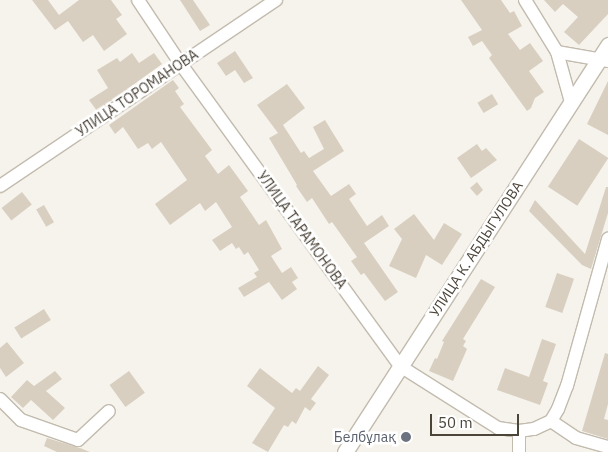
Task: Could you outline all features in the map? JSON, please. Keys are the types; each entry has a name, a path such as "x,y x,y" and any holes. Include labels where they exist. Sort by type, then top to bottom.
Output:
{"street":[{"name":"УЛИЦА ТАРАМОНОВА","path":"138,0 180,63 400,366 498,428 520,431"},
{"name":"УЛИЦА ТОРОМАНОВА","path":"0,186 276,0"},
{"path":"525,0 557,52 571,102"},
{"name":"УЛИЦА К. АБДЫГУЛОВА","path":"345,452 571,102 604,60 608,45"},
{"path":"557,52 604,60"},
{"path":"519,452 520,431 534,429 551,421 558,409 567,386 608,239"},
{"path":"0,399 21,420 78,440 109,411"},
{"path":"551,421 576,438 608,447"}],"building":[{"path":"32,0 48,0 59,15 79,0 111,0 122,15 116,19 127,34 104,51 93,35 83,42 68,21 55,30"},
{"path":"180,0 193,0 210,25 200,31"},
{"path":"461,0 501,0 510,13 514,11 522,26 508,34 520,50 530,43 543,61 529,71 544,92 535,98 531,108 527,111 489,58 492,55 482,41 473,46 468,37 482,30"},
{"path":"544,0 608,0 608,14 579,45 564,32 578,17 563,4 555,12"},
{"path":"235,51 253,78 244,83 235,70 226,76 217,63"},
{"path":"132,53 139,63 154,53 162,64 97,111 89,100 108,88 97,70 117,58 120,62"},
{"path":"173,80 179,88 175,91 184,104 180,107 212,150 205,156 218,174 229,165 248,191 240,197 259,225 266,220 282,249 271,256 282,273 291,267 298,278 292,282 297,289 282,300 269,282 244,297 238,288 257,277 254,273 259,270 248,252 244,255 239,247 236,249 232,243 220,251 212,240 232,227 216,202 205,211 200,203 170,225 155,204 187,180 161,142 152,149 148,143 138,149 123,127 115,134 109,125"},
{"path":"608,81 608,135 587,124"},
{"path":"287,84 305,108 283,125 301,153 304,151 309,158 324,149 313,127 325,120 344,151 313,171 331,196 349,184 356,194 349,199 367,226 382,215 389,226 364,243 398,292 385,301 364,273 361,275 351,261 357,257 332,222 329,224 312,198 307,202 269,138 278,133 257,105"},
{"path":"492,94 498,104 484,113 477,103"},
{"path":"579,139 608,159 577,206 548,187"},
{"path":"477,144 482,151 486,148 497,160 471,178 457,158"},
{"path":"477,182 483,190 477,196 470,188"},
{"path":"606,187 608,187 608,213 591,269 582,265 529,211 535,200 585,254"},
{"path":"22,192 32,205 11,221 2,208"},
{"path":"44,205 54,222 46,227 36,210"},
{"path":"414,214 434,240 444,223 462,234 442,265 426,255 416,278 389,266 402,239 394,229"},
{"path":"557,273 574,279 562,313 545,307"},
{"path":"481,279 495,287 463,339 466,341 463,346 467,349 453,381 429,371 435,358 437,359 444,342 442,341"},
{"path":"44,309 51,320 21,339 14,328"},
{"path":"542,339 556,344 543,381 548,383 540,405 497,390 505,368 529,377"},
{"path":"7,342 24,363 6,377 0,368 0,348"},
{"path":"605,353 608,354 608,404 604,419 608,420 608,439 582,431"},
{"path":"318,366 329,375 311,399 316,403 310,411 305,407 296,424 292,421 288,427 284,425 268,452 252,443 275,408 247,386 260,368 292,393 296,388 300,391"},
{"path":"55,371 62,379 46,391 65,408 53,420 31,400 23,408 11,397 27,380 34,386"},
{"path":"129,371 145,393 125,407 110,385"},
{"path":"47,438 90,452 57,452 44,446"}],"place":[{"name":"Белбұлақ","path":"406,437"}]}
